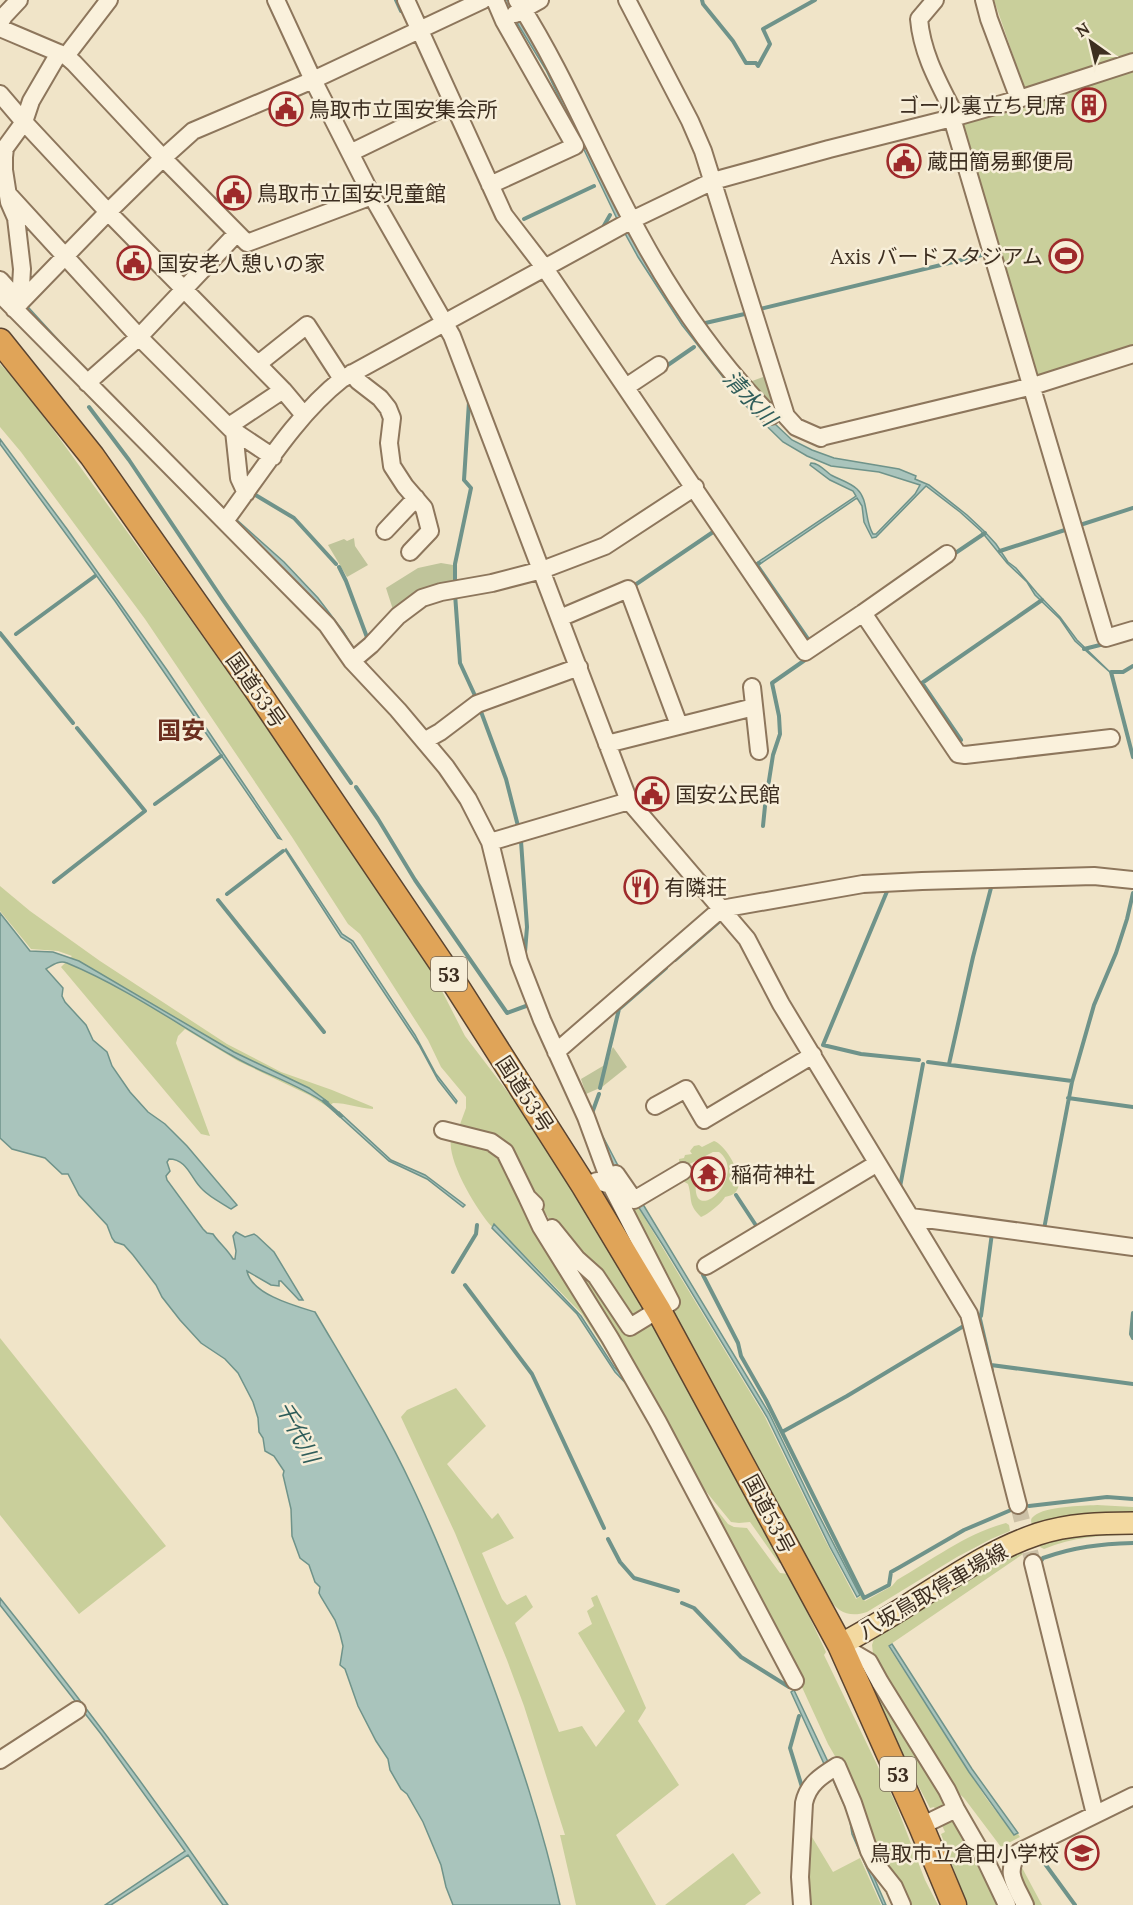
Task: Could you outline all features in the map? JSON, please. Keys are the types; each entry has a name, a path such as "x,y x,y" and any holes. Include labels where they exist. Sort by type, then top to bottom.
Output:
{"highway":[{"name":"国道53号","path":"0,341 92,456 258,692 452,979 584,1186 659,1311 840,1645 954,1905"}],"main road":[{"name":"八坂鳥取停車場線","path":"840,1645 978,1561 1009,1545 1040,1533 1092,1523 1133,1523"}],"street":[{"path":"0,23 19,0"},
{"path":"276,0 313,80 372,196 452,336 629,801 747,939 781,1004 969,1314 1018,1505"},
{"path":"405,0 504,215 544,267 805,652 947,554"},
{"path":"17,306 108,212 193,131 313,80 483,0"},
{"path":"490,185 576,146 504,21 495,0"},
{"path":"504,21 520,5 540,0"},
{"path":"627,0 690,122 713,181 786,416 796,427 821,437 1033,387 1133,354"},
{"path":"935,0 919,19 928,62 954,118 1106,638 1133,630"},
{"path":"984,0 1019,99"},
{"path":"17,306 22,269 16,218 5,187 5,148 24,122 31,101 62,54 102,3"},
{"path":"520,5 544,44 632,220 664,276 697,327 749,393 771,416"},
{"path":"0,28 62,54 74,63 247,243 372,196"},
{"path":"225,521 322,394 347,376 632,220 713,181 954,118 1133,62"},
{"path":"0,94 108,212 258,364 304,415"},
{"path":"350,153 453,103"},
{"path":"5,187 64,257 139,337 231,428 273,457"},
{"path":"87,383 139,337 237,233"},
{"path":"0,280 17,306 87,383 327,625 352,661 399,710 446,767 468,799 490,842 519,961 590,1128 611,1185 672,1302 630,1327 596,1276 577,1259 539,1208 527,1197"},
{"path":"0,294 17,306"},
{"path":"258,364 307,325 347,376 358,381 380,398 392,418 389,443 392,466 424,508 430,531 410,552"},
{"path":"626,387 659,365"},
{"path":"231,428 283,390"},
{"path":"231,428 239,478 246,493"},
{"path":"352,661 371,645 398,616 422,598 542,570 605,546 694,487"},
{"path":"385,531 416,498"},
{"path":"560,618 628,590 679,725"},
{"path":"863,614 958,754 1111,738"},
{"path":"424,741 477,704 579,667"},
{"path":"752,687 759,751"},
{"path":"608,744 754,707"},
{"path":"490,842 629,801"},
{"path":"556,1052 721,909 863,885 1094,876 1133,880"},
{"path":"655,1106 686,1089 704,1120 813,1055"},
{"path":"590,1128 598,1137 612,1168 634,1200 683,1171"},
{"path":"443,1130 491,1142 505,1152 541,1227 647,1402 795,1681"},
{"path":"706,1266 876,1164"},
{"path":"584,1186 597,1181 611,1185"},
{"path":"910,1217 1133,1247"},
{"path":"1033,1563 1095,1814"},
{"path":"840,1645 869,1662 947,1790 1007,1905"},
{"path":"0,1760 77,1710"},
{"path":"802,1905 800,1877 804,1803 807,1792 814,1782 837,1766 853,1803 869,1851 875,1863 894,1887 902,1905"},
{"path":"1025,1905 1011,1873 1011,1863 1019,1852 1133,1796"},
{"path":"921,1826 956,1809"}],"green space":[{"path":"994,0 1133,0 1133,53 1025,90"},
{"name":"Axis バードスタジアム","path":"1133,71 1133,349 1034,377 962,123 1025,108"},
{"path":"0,364 15,379 52,428 178,602 445,988 441,989 465,1036 512,1100 519,1103 648,1312 636,1320 550,1220 526,1184 506,1143 462,1130 459,1127 466,1108 466,1097 441,1067 428,1040 360,934 348,924 145,619 0,427"},
{"path":"768,369 781,411 775,416 744,384 763,377 762,371"},
{"path":"354,538 355,546 368,565 347,577 328,545"},
{"path":"441,563 453,565 454,587 395,616 386,588 418,568"},
{"path":"0,886 30,911 100,961 227,1044 281,1072 332,1090 373,1107 373,1109 338,1103 333,1103 328,1107 309,1095 238,1061 185,1029 178,1036 176,1043 210,1136 201,1134 61,967 72,956 58,951 31,949 0,911"},
{"path":"613,1047 627,1067 602,1087 586,1094 581,1079 608,1063"},
{"path":"451,1139 502,1154 636,1388 616,1366 582,1314 494,1224 492,1227 486,1220 471,1198 458,1172 451,1148"},
{"path":"714,1141 729,1155 739,1184 735,1193 725,1197 701,1217 692,1205 688,1184 681,1180 686,1172 694,1175 698,1198 703,1201 709,1199 716,1195 726,1179 728,1169 726,1160 719,1152 713,1152 680,1169 679,1159 692,1154 690,1151 694,1146 702,1147"},
{"path":"610,1169 635,1202 765,1417 856,1599 861,1596 865,1601 977,1533 1006,1523 1010,1531 957,1557 867,1612 856,1614 839,1610 822,1588 672,1311 678,1306 636,1226"},
{"path":"536,1210 630,1335 653,1322 679,1366 782,1563 779,1563 750,1522 731,1522 686,1467"},
{"path":"0,1338 166,1546 79,1614 0,1515"},
{"path":"456,1388 486,1426 447,1464 492,1519 498,1513 514,1538 482,1553 502,1599 507,1605 526,1595 533,1607 515,1623 559,1732 582,1726 596,1747 625,1711 578,1633 592,1624 587,1611 594,1606 591,1598 597,1595 646,1708 638,1721 679,1785 616,1835 656,1905 576,1905 560,1835 565,1835 524,1706 455,1533 401,1417 407,1410"},
{"path":"705,1495 728,1524 747,1528 780,1573 789,1574 826,1652 824,1655 895,1802 925,1880 938,1905 906,1905 879,1866 847,1777 828,1744 801,1685"},
{"path":"1097,1505 1133,1507 1133,1513 1082,1516 1032,1525 1033,1517 1047,1510"},
{"path":"1133,1531 1133,1535 1088,1538 1044,1549 1040,1547 1036,1539"},
{"path":"1015,1546 1023,1554 888,1646 986,1798 1014,1835 1018,1834 1020,1837 1001,1847 964,1798 947,1783 883,1681 872,1645 875,1636"},
{"path":"866,1666 951,1807 939,1815 934,1807 930,1808 910,1770 861,1668"},
{"path":"952,1813 1003,1905 967,1905 941,1834 945,1832 940,1821"},
{"path":"806,1827 833,1872 860,1858 881,1905 805,1905"},
{"path":"733,1853 761,1893 745,1905 665,1905"},
{"path":"1019,1862 1042,1905 1031,1905 1020,1881"}],"water":[{"name":"清水川","path":"503,0 514,0 626,216 757,407 792,440 812,450 834,458 899,469 916,476 915,479 929,485 984,531 1008,562 1016,568 1060,617 1077,640 1112,674 1075,641 1060,619 1035,595 1027,582 1007,563 981,531 926,486 876,537 872,538 864,522 862,506 857,498 757,566 755,564 856,496 853,491 830,480 810,465 811,463 819,465 831,475 857,489 863,499 873,534 876,534 915,494 920,485 879,472 831,466 807,456 783,442 745,405 682,325 638,257 618,221 546,70"},
{"path":"29,308 198,483 284,562 318,598 356,652 290,576 25,311"},
{"path":"0,439 167,670 281,839 278,838 115,601 0,444"},
{"path":"286,849 342,934 353,941 415,1035 436,1074 457,1101 456,1103 438,1080 419,1045 351,943 341,937"},
{"name":"千代川","path":"0,913 30,951 53,952 79,961 234,1052 309,1088 328,1102 325,1103 242,1061 130,994 88,973 64,962 56,963 46,969 63,988 62,996 65,1002 86,1025 93,1040 107,1052 112,1066 130,1092 148,1112 165,1124 187,1146 237,1205 231,1209 213,1198 199,1186 181,1162 169,1159 167,1162 170,1171 166,1176 167,1180 203,1229 213,1234 233,1259 235,1259 236,1251 233,1236 236,1232 245,1237 254,1234 274,1252 303,1300 299,1300 281,1281 279,1281 279,1286 271,1285 247,1271 250,1279 256,1286 275,1298 315,1312 378,1420 434,1534 482,1656 529,1791 560,1905 453,1905 441,1865 423,1822 390,1770 388,1759 358,1706 345,1669 340,1665 343,1646 335,1620 319,1593 320,1587 315,1582 309,1565 300,1558 292,1536 291,1509 284,1471 274,1456 265,1451 253,1402 238,1373 225,1359 201,1343 180,1320 133,1255 124,1245 115,1242 107,1225 79,1195 68,1174 62,1174 45,1158 12,1149 0,1138"},
{"path":"339,1112 391,1160 425,1175 465,1205 463,1207 427,1179 389,1161 337,1114"},
{"path":"599,1129 624,1177 641,1201 769,1413 860,1595 857,1597 767,1417 613,1167"},
{"path":"494,1224 581,1316 614,1367 632,1385 637,1395 615,1372 577,1314 492,1228"},
{"path":"0,1598 117,1750 228,1905 223,1905 188,1855 111,1905 105,1905 185,1851 101,1734 0,1605"},
{"path":"892,1644 972,1769 1018,1833 1014,1835 969,1772 889,1646"},
{"path":"794,1690 829,1764 825,1766 791,1692"},
{"path":"835,1775 851,1814 855,1834 886,1905 883,1905 852,1834 849,1816 833,1780"}],"waterway":[{"path":"396,0 401,11"},
{"path":"702,0 733,41 746,63 756,63 758,66 770,44 763,29 815,0"},
{"path":"524,219 594,186"},
{"path":"602,229 610,215"},
{"path":"760,309 986,254"},
{"path":"701,324 749,313"},
{"path":"665,367 694,347"},
{"path":"455,585 455,564 471,488 464,480 469,402"},
{"path":"89,407 129,460 223,600 351,783"},
{"path":"252,493 294,518 336,564"},
{"path":"1080,525 1133,508"},
{"path":"1000,551 1068,529"},
{"path":"632,587 716,530"},
{"path":"951,556 985,533"},
{"path":"759,563 757,565 810,642"},
{"path":"339,567 368,640"},
{"path":"16,634 95,576"},
{"path":"455,594 460,663 477,700"},
{"path":"961,740 922,683 1042,600"},
{"path":"0,633 73,723"},
{"path":"1084,649 1104,644"},
{"path":"763,826 773,755 780,734 779,716 772,683 805,660 803,656"},
{"path":"1133,666 1123,672 1111,672 1133,757"},
{"path":"480,709 506,779 519,830"},
{"path":"54,882 145,811 77,728"},
{"path":"155,804 221,756"},
{"path":"356,787 415,880 507,1013 526,1006"},
{"path":"521,841 527,927 525,952"},
{"path":"227,894 283,851"},
{"path":"949,1064 992,884"},
{"path":"888,889 823,1045 861,1054 919,1060"},
{"path":"1042,1228 1044,1229 1072,1082 1094,1005 1116,953 1133,893"},
{"path":"218,900 324,1032"},
{"path":"675,960 721,920"},
{"path":"600,1088 619,1009 666,968"},
{"path":"928,1062 1072,1081"},
{"path":"900,1187 923,1064"},
{"path":"591,1116 599,1094"},
{"path":"1068,1098 1133,1107"},
{"path":"324,1101 341,1116"},
{"path":"736,1195 757,1227"},
{"path":"453,1272 476,1234 477,1225"},
{"path":"978,1317 981,1316 992,1233"},
{"path":"708,1273 703,1275 738,1343 741,1356 766,1400 864,1598 889,1585 891,1572 964,1530 1011,1510"},
{"path":"465,1285 532,1374 604,1528"},
{"path":"976,1312 980,1319 992,1371"},
{"path":"1133,1313 1131,1334 1133,1338"},
{"path":"782,1432 967,1324"},
{"path":"991,1365 1133,1384"},
{"path":"1029,1506 1107,1497 1133,1499"},
{"path":"608,1539 620,1562 634,1578 678,1591"},
{"path":"1041,1566 1043,1558 1066,1551 1098,1545 1133,1543"},
{"path":"682,1603 694,1608 741,1657 789,1687"},
{"path":"799,1716 790,1748 802,1787"},
{"path":"1122,1810 1133,1805"},
{"path":"1045,1850 1057,1842"},
{"path":"1040,1857 1075,1905"}],"tunnel":[{"path":"1018,1505 1033,1563"}],"place":[{"name":"ゴール裏立ち見席","path":"1089,105"},
{"name":"鳥取市立国安集会所","path":"286,109"},
{"name":"蔵田簡易郵便局","path":"904,161"},
{"name":"鳥取市立国安児童館","path":"234,193"},
{"name":"Axis バードスタジアム","path":"1066,256"},
{"name":"国安老人憩いの家","path":"134,263"},
{"name":"国安公民館","path":"652,794"},
{"name":"有隣荘","path":"641,887"},
{"name":"稲荷神社","path":"708,1174"},
{"name":"鳥取市立倉田小学校","path":"1082,1853"}],"district":[{"name":"国安","path":"181,730"}]}
